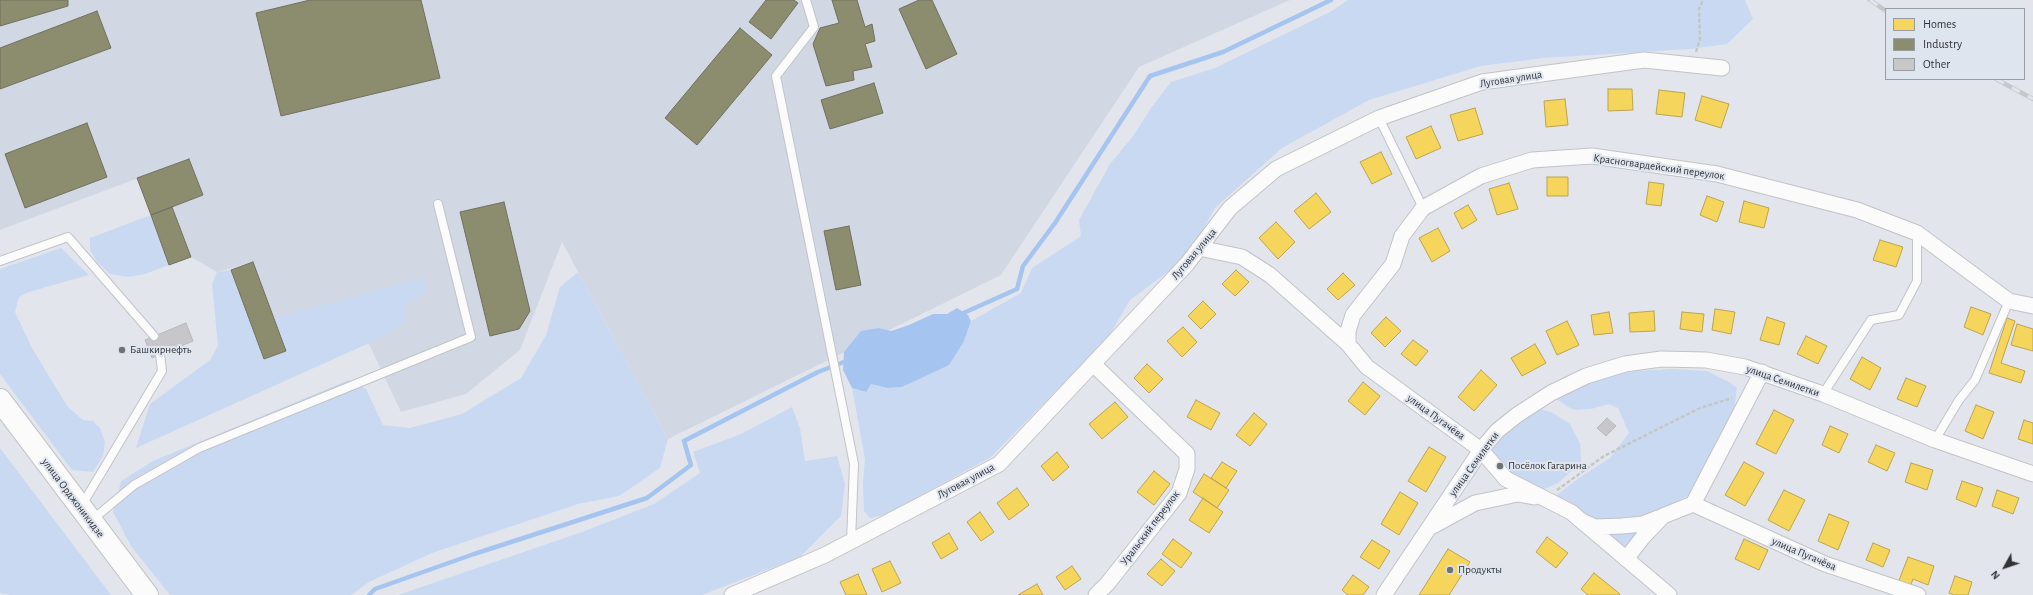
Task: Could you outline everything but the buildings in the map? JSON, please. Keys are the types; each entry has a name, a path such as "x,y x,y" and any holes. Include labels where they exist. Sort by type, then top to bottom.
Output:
{"main road":[{"name":"улица Орджоникидзе","path":"0,400 147,595"}],"street":[{"name":"Луговая улица","path":"732,595 825,555 1000,464 1187,264 1230,208 1276,169 1379,118 1482,82 1644,60 1722,68"},
{"name":"Красногвардейский переулок","path":"1348,344 1348,331 1353,315 1393,264 1402,236 1423,208 1481,176 1532,160 1592,156 1717,174 1857,210 1916,233 2009,301 2033,306"},
{"name":"улица Пугачёва","path":"1199,248 1242,257 1270,275 1348,344 1367,367 1481,450 1506,478 1543,499 1571,512 1669,595"},
{"name":"улица Семилетки","path":"1384,595 1481,450 1497,432 1517,415 1551,393 1586,376 1625,364 1661,359 1706,360 1745,367 1823,394 1935,440 2033,474"},
{"name":"Уральский переулок","path":"1093,364 1187,454 1187,469 1179,493 1108,583 1096,595"},
{"path":"1581,521 1595,527 1643,524 1693,504 1762,372"},
{"path":"1428,529 1475,503 1518,494 1543,499"},
{"name":"улица Пугачёва","path":"1693,504 1825,564 1918,595"},
{"path":"1626,559 1643,537 1663,516"}],"lane":[{"path":"806,0 814,27 776,76 854,464 851,542"},
{"path":"1379,118 1423,208"},
{"path":"86,514 199,448 471,337 438,204"},
{"path":"1823,394 1871,320 1899,315 1917,281 1916,233"},
{"path":"0,260 68,237 154,336"},
{"path":"1935,440 1959,400 1975,380 2009,301"},
{"path":"86,514 162,371 160,354"}],"path":[{"path":"1685,64 1696,55 1700,39 1699,9 1703,0"},
{"path":"1543,499 1604,456 1640,437 1700,408 1752,392"}],"shaded area":[{"path":"0,0 1290,0 1139,67 1001,275 668,439 562,242 520,350 466,394 401,412 369,344 286,351 253,262 217,272 191,257 172,207 203,195 189,159 0,230"},
{"path":"1348,0 1745,0 1753,19 1727,44 1690,49 1544,58 1481,66 1369,100 1282,148 1215,208 1195,244 1168,272 1130,300 1108,338 991,457 887,514 870,518 864,511 863,483 865,459 852,388 865,392 871,384 887,388 902,387 921,377 964,341 971,321 1021,293 1032,268 1081,236 1079,220 1110,164 1133,136 1151,108 1171,82 1215,68 1330,12"},
{"path":"151,215 169,265 145,274 128,277 110,274 97,262 90,250 90,238"},
{"path":"61,248 89,275 29,292 19,297 15,312 33,350 68,407 83,420 93,421 100,428 105,442 103,456 93,472 72,470 0,374 0,269"},
{"path":"231,270 264,359 286,351 274,318 424,278 427,292 405,305 405,323 376,340 136,448 150,404 210,360 218,346 212,284 217,272"},
{"path":"578,272 668,439 660,468 619,496 578,504 432,553 369,582 351,595 170,595 131,546 113,512 121,481 153,461 349,380 366,389 383,425 410,428 462,414 521,378 546,335 560,287"},
{"path":"1673,369 1707,371 1729,382 1737,388 1735,404 1717,450 1692,493 1666,508 1626,546 1614,545 1596,521 1582,511 1553,498 1579,478 1610,458 1629,433 1618,408 1609,404 1591,409 1575,410 1557,399 1565,393 1607,376 1636,371"},
{"path":"792,407 800,428 805,461 837,456 845,484 841,516 800,557 702,595 398,595 582,532 654,504 700,473 693,452 741,434"},
{"path":"1540,409 1553,413 1570,424 1580,443 1581,462 1558,483 1540,491 1519,482 1488,453 1496,442 1524,418"},
{"path":"0,448 111,595 10,595 0,593"}],"water":[{"path":"957,308 968,315 971,321 964,341 949,365 902,387 887,388 871,384 866,392 852,388 843,370 844,352 861,331 879,328 891,331 933,314 947,314"}],"waterway":[{"path":"959,315 1017,289 1023,266 1055,223 1150,76 1223,52 1331,0"},
{"path":"369,595 375,589 474,554 647,498 691,465 684,441 818,372 849,360"}],"railway":[{"path":"1870,0 1885,10"},
{"path":"1998,80 2033,99"}],"place":[{"name":"Башкирнефть","path":"122,350"},
{"name":"Посёлок Гагарина","path":"1500,466"},
{"name":"Продукты","path":"1450,570"}]}
